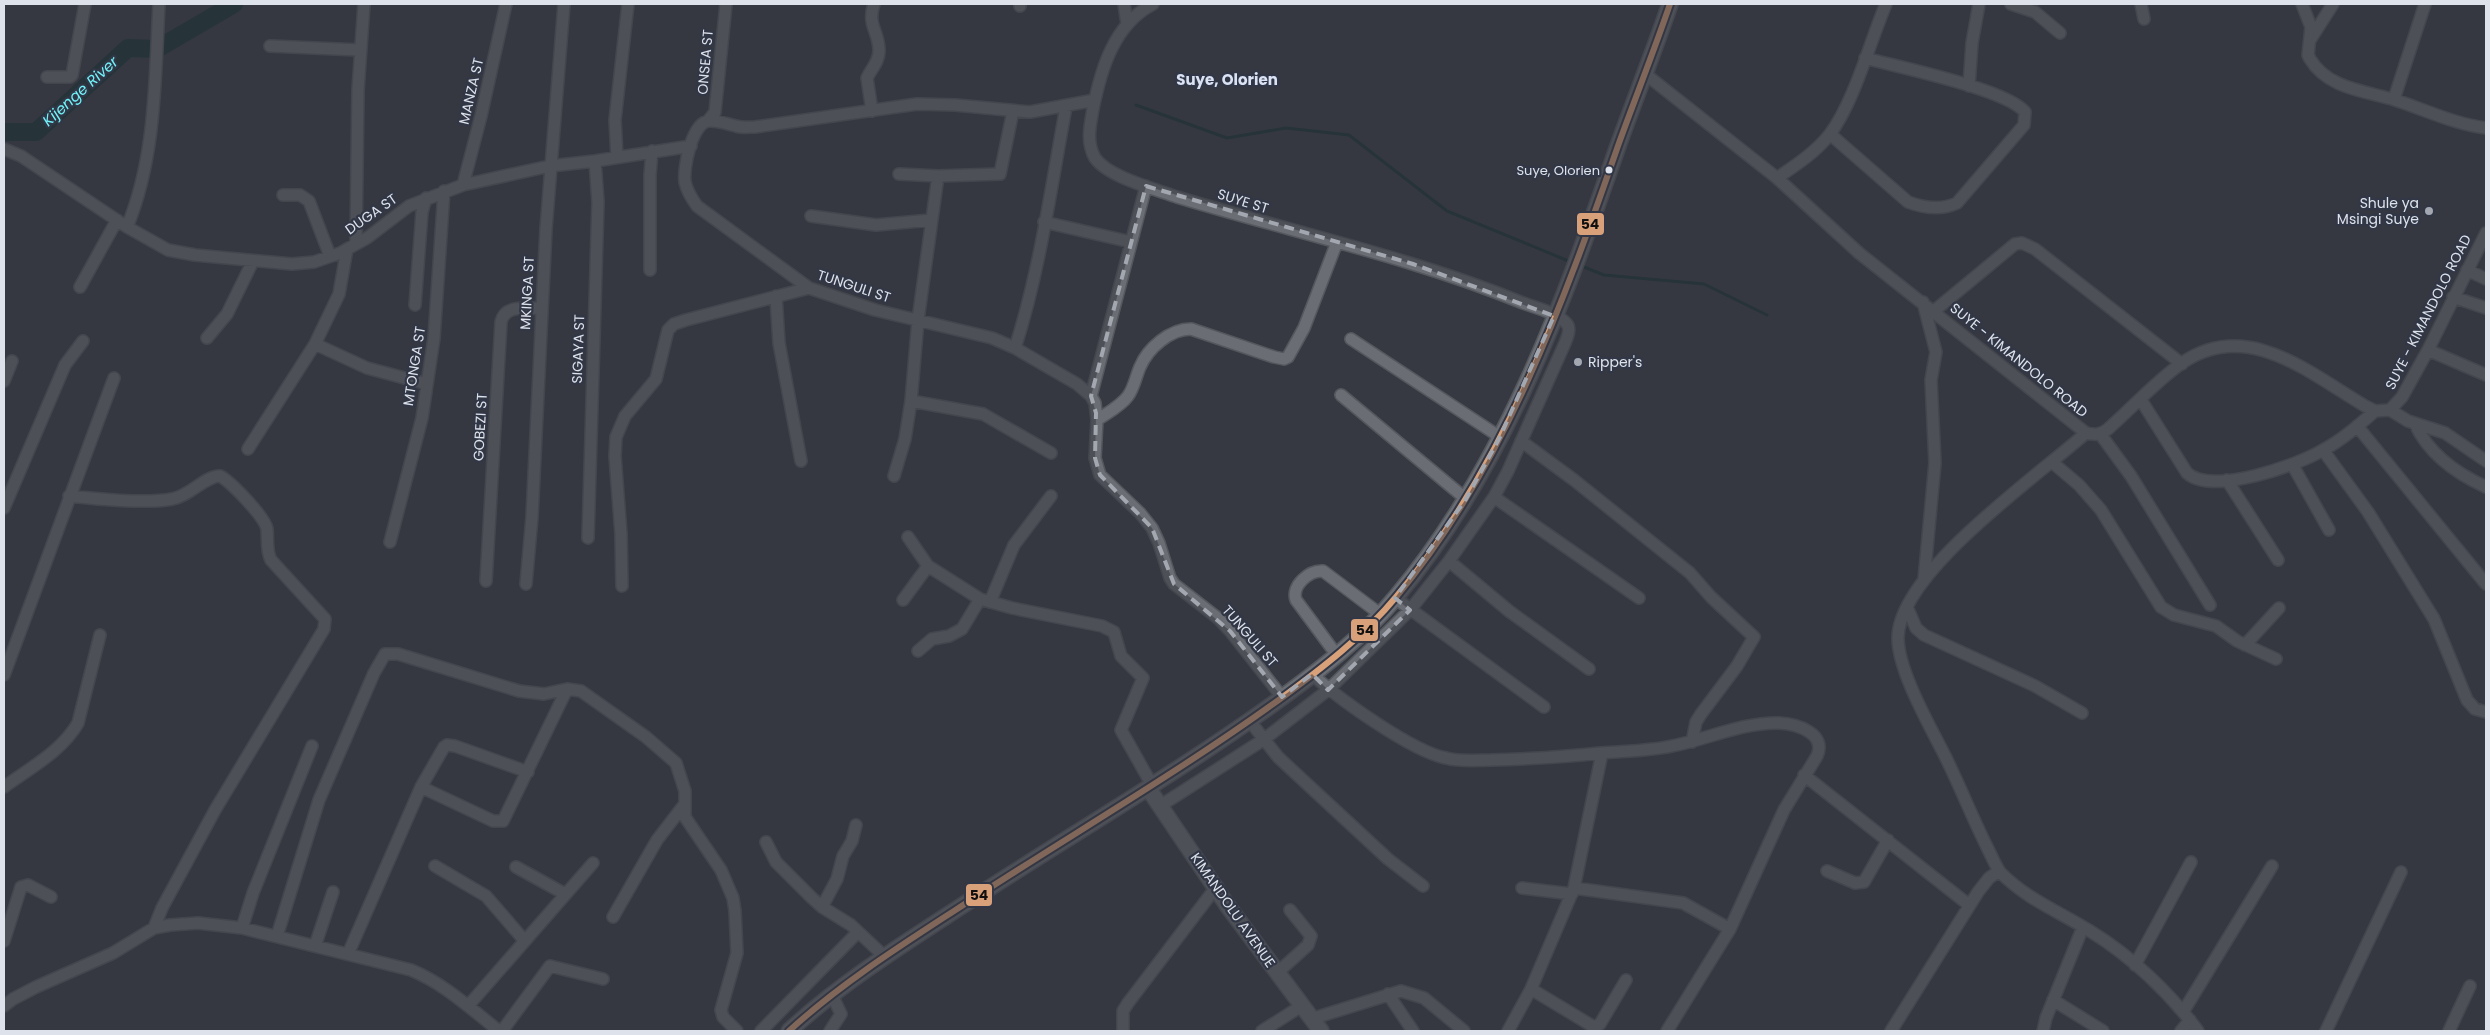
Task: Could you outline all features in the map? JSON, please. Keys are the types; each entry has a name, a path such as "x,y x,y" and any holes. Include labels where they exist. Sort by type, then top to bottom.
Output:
{"main road":[{"path":"789,1031 832,995 884,956 1150,787 1282,697 1336,654 1395,598 1438,541 1466,499 1500,437 1568,283 1670,4"},
{"name":"KIMANDOLU AVENUE","path":"1150,787 1160,806 1217,886 1227,905 1303,1005 1311,1019 1322,1031"}],"street":[{"path":"47,77 70,77 72,75 85,4"},
{"path":"80,287 137,200 150,134 159,4"},
{"path":"248,449 315,344 339,294 352,246 359,50 364,4"},
{"name":"MANZA ST","path":"462,185 481,116 506,4"},
{"name":"MKINGA ST","path":"526,584 532,517 541,308 550,166 564,4"},
{"path":"617,157 616,111 628,4"},
{"name":"ONSEA ST","path":"708,121 715,112 726,4"},
{"path":"872,111 867,78 874,67 879,48 870,22 874,4"},
{"path":"1124,4 1127,24"},
{"name":"SUYE ST","path":"1153,4 1141,10 1127,24 1113,46 1100,73 1089,139 1096,159 1105,167 1146,186 1236,215 1440,272 1554,316"},
{"path":"1777,178 1816,149 1830,134 1845,109 1886,4"},
{"path":"1969,86 1972,43 1979,4"},
{"path":"2011,4 2035,12 2060,33"},
{"path":"2141,4 2144,19"},
{"path":"2302,4 2311,27 2308,55 2310,60 2313,65 2336,82 2452,121 2486,128"},
{"path":"2310,40 2333,4"},
{"path":"2394,100 2425,4"},
{"path":"270,46 359,50"},
{"path":"1830,134 1908,202 1923,206 1950,206 1957,203 2020,132 2026,117 2021,107 1988,91 1865,58"},
{"name":"SUYE - KIMANDOLO ROAD","path":"1644,73 1777,178 1859,253 2086,433 2101,435"},
{"path":"708,121 738,127 755,127 917,104 955,105 1030,112 1066,107 1095,100"},
{"path":"1015,348 1025,317 1066,107"},
{"path":"899,174 938,176 1000,174 1012,111"},
{"name":"TUNGULI ST","path":"708,121 702,124 696,132 691,146 685,180 691,198 697,206 809,288 875,310 975,333 1015,348 1077,384 1091,396 1095,403 1097,420 1095,458 1100,476 1140,513 1152,528 1159,543 1170,578 1174,584 1219,619 1282,697"},
{"name":"DUGA ST","path":"4,149 30,161 122,223 160,246 177,252 292,264 314,262 352,246 367,238 409,206 462,185 550,166 691,146"},
{"path":"650,270 650,175 652,151"},
{"name":"SIGAYA ST","path":"588,538 598,210 595,161"},
{"path":"894,476 905,439 911,401 918,320 938,176"},
{"path":"1091,396 1146,186"},
{"name":"MTONGA ST","path":"390,542 422,418 438,298 444,191"},
{"path":"284,195 300,195 309,201 330,256"},
{"path":"415,304 422,212 426,198"},
{"path":"811,216 876,225 931,220"},
{"path":"1044,222 1131,242"},
{"name":"SUYE - KIMANDOLO ROAD","path":"2375,411 2390,410 2402,397 2428,350 2486,233"},
{"path":"1097,420 1127,398 1140,366 1152,348 1165,337 1185,329 1191,329 1274,357 1284,359 1288,357 1304,328 1337,242"},
{"path":"1934,311 2015,244 2022,243 2034,249 2182,364"},
{"path":"207,338 227,314 253,261"},
{"path":"2467,270 2486,278"},
{"path":"622,586 615,456 616,437 625,416 656,379 668,330 674,324 686,320 809,288"},
{"path":"776,296 779,343 801,461"},
{"path":"2453,297 2486,308"},
{"path":"1923,302 1936,352 1931,380 1935,463 1924,580"},
{"name":"GOBEZI ST","path":"486,581 500,322 502,315 508,310 541,308"},
{"path":"1160,806 1263,740 1328,690 1410,610 1449,561 1494,497 1521,442 1568,333 1567,325 1554,316"},
{"path":"1351,339 1500,437"},
{"path":"4,508 64,365 83,341"},
{"path":"315,344 367,368 427,384"},
{"path":"2141,400 2187,473 2198,480 2227,480 2292,464 2324,450 2375,411 2283,357 2267,350 2239,346 2215,348 2182,364 2101,435 2131,476 2210,605"},
{"path":"2428,350 2486,375"},
{"path":"4,381 12,362"},
{"path":"4,675 68,496 114,378"},
{"path":"1341,394 1466,499"},
{"path":"911,401 983,414 1051,453"},
{"path":"2390,410 2415,424 2445,433 2486,460"},
{"path":"2415,424 2422,440 2436,456 2458,472 2486,487"},
{"path":"2357,426 2486,584"},
{"path":"2086,433 2053,463 1975,526 1924,580 1907,607 1900,624 1898,639 1901,659 1920,707 1999,871 2043,905 2083,926 2135,965 2187,1016 2198,1031"},
{"path":"1521,442 1574,480 1690,573 1711,597 1754,636 1728,679 1696,722 1692,742"},
{"path":"2324,450 2368,512 2434,620 2467,700 2475,709 2486,712"},
{"path":"2053,463 2079,485 2101,510 2161,608 2174,615 2216,626 2245,645 2276,659"},
{"path":"2292,464 2329,530"},
{"path":"68,496 103,499 172,499 187,495 211,478 220,476 261,517 267,528 268,556 325,619 324,629 215,810 162,908 154,928"},
{"path":"2227,480 2278,560"},
{"path":"918,651 932,639 949,636 962,629 985,601 1014,545 1051,496"},
{"path":"1494,497 1639,598"},
{"path":"908,537 928,566 985,601 1102,626 1114,632 1121,656 1143,678 1121,730 1150,787"},
{"path":"1449,561 1509,611 1589,669"},
{"path":"902,600 928,566"},
{"path":"1336,654 1296,600 1295,589 1311,572 1323,571 1380,614"},
{"path":"1395,598 1544,707"},
{"path":"1907,607 1916,628 1924,635 2035,686 2082,712"},
{"path":"2245,645 2280,608"},
{"path":"4,787 56,750 72,733 78,723 100,635"},
{"path":"277,936 319,800 374,673 385,654 398,654 519,691 544,694 567,689 588,694 676,763 683,781 685,817 721,870 732,898 736,927 736,953 721,1010 724,1017 737,1031"},
{"path":"1312,674 1328,690 1377,722 1420,748 1444,758 1544,759 1670,747 1748,726 1769,724 1792,725 1812,734 1819,743 1817,756 1784,810 1730,929 1667,1031"},
{"path":"421,787 500,822 506,818 567,689"},
{"path":"1249,720 1278,757 1370,843 1423,886"},
{"path":"348,954 421,787 447,745 495,759 528,772"},
{"path":"242,928 253,893 312,746"},
{"path":"1508,1031 1531,989 1573,891 1602,753"},
{"path":"1804,775 1969,906"},
{"path":"613,917 657,840 684,805"},
{"path":"822,907 837,879 843,856 852,841 856,825"},
{"path":"1827,871 1855,883 1864,882 1888,840"},
{"path":"766,842 776,862 822,907 858,932 884,956"},
{"path":"2135,965 2191,862"},
{"path":"468,1006 592,863"},
{"path":"435,866 486,896 524,940"},
{"path":"2181,1031 2187,1016 2272,866"},
{"path":"516,867 565,894"},
{"path":"1891,1031 1969,906 1989,878 1999,871"},
{"path":"2326,1031 2401,872"},
{"path":"4,941 21,887 28,885 51,897"},
{"path":"1123,1031 1124,1011 1128,1003 1217,886"},
{"path":"1522,888 1573,891 1689,904 1730,929"},
{"path":"315,946 333,892"},
{"path":"1277,973 1308,945 1311,936 1290,910"},
{"path":"4,1006 36,987 113,953 154,928 198,923 242,928 392,964 429,978 501,1031 550,966 603,980"},
{"path":"2043,1031 2053,1000 2083,926"},
{"path":"761,1031 858,932"},
{"path":"1531,989 1594,1027 1600,1024 1626,980"},
{"path":"2449,1031 2470,986"},
{"path":"1311,1019 1388,994 1409,992 1424,998 1464,1031"},
{"path":"1388,994 1413,1031"},
{"path":"830,1031 841,1014 832,995"},
{"path":"2053,1000 2104,1031"},
{"path":"1262,1031 1303,1005"}],"highlighted area":[{"path":"1146,186 1413,264 1554,316 1500,437 1466,499 1395,598 1410,610 1328,690 1312,674 1282,697 1230,631 1174,584 1152,528 1100,475 1095,458 1096,413 1091,396"}],"waterway":[{"name":"Kijenge River","path":"4,132 36,132 128,48 157,49 234,4"},
{"path":"1136,105 1227,138 1286,128 1349,135 1447,211 1571,262"},
{"path":"1579,265 1604,275 1704,284 1767,315"}],"transit line":[{"name":"54","path":"789,1031 828,998 890,953 1200,754 1280,699 1356,639 1384,611 1435,547 1469,493 1500,438 1528,381 1576,262 1670,4"}],"place":[{"name":"Suye, Olorien","path":"1609,170"},
{"name":"Shule ya Msingi Suye","path":"2429,211"},
{"name":"Ripper's","path":"1578,362"}],"district":[{"name":"Suye, Olorien","path":"1227,79"}]}
